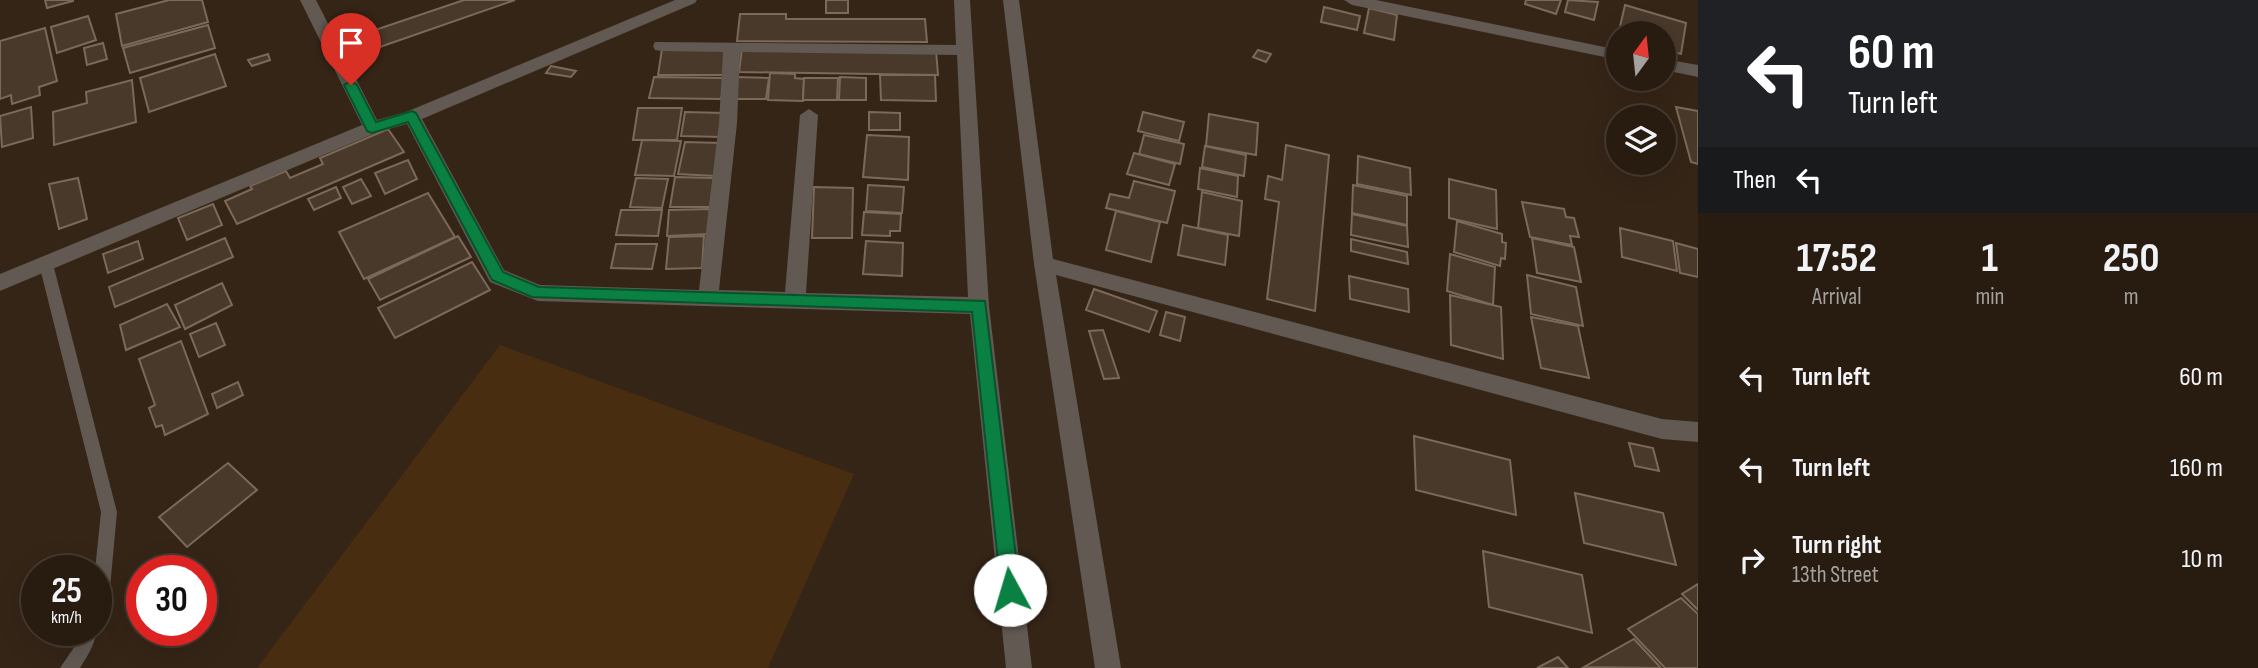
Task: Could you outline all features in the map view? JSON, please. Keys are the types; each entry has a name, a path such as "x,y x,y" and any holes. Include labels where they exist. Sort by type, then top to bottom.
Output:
{"street":[{"path":"308,0 372,128"},
{"path":"0,284 372,128 412,116 660,5 690,0"},
{"path":"962,0 979,306 1019,668"},
{"path":"1011,0 1044,264 1108,668"},
{"path":"1352,0 1606,52"},
{"path":"661,46 965,50"},
{"path":"708,298 728,123 732,47"},
{"path":"1676,67 1698,71"},
{"path":"795,300 809,115"},
{"path":"412,116 497,276 538,293 979,306"},
{"path":"1044,264 1662,429 1698,432"}],"lane":[{"path":"46,264 109,512 105,555"},
{"path":"69,668 84,646"}],"shaded area":[{"path":"500,345 854,474 768,668 257,668"}],"building":[{"path":"45,0 73,0 73,1 47,8"},
{"path":"169,0 202,0 208,22 122,46 116,14"},
{"path":"464,0 515,0 377,48 369,32"},
{"path":"826,0 848,0 848,13 826,13"},
{"path":"1526,0 1561,0 1556,14 1525,4"},
{"path":"1568,0 1598,2 1594,20 1565,12"},
{"path":"1625,5 1686,23 1681,54 1676,53 1676,21 1621,21"},
{"path":"1324,7 1360,16 1357,30 1321,22"},
{"path":"1369,8 1397,15 1394,40 1364,33"},
{"path":"740,14 786,14 786,19 925,19 927,42 737,41"},
{"path":"88,16 96,40 57,53 51,27"},
{"path":"208,25 215,48 130,73 123,48"},
{"path":"45,28 57,81 39,87 40,95 12,104 11,95 0,99 0,41"},
{"path":"103,43 107,59 87,65 84,48"},
{"path":"731,48 729,75 658,75 662,49"},
{"path":"742,48 936,50 938,75 739,72"},
{"path":"1258,50 1271,54 1266,62 1253,57"},
{"path":"215,54 226,86 149,112 140,78"},
{"path":"268,54 270,60 252,66 248,60"},
{"path":"551,66 576,71 571,77 546,73"},
{"path":"770,73 795,74 795,78 804,79 803,101 768,100"},
{"path":"880,75 935,75 936,101 881,100"},
{"path":"654,77 725,78 721,99 649,98"},
{"path":"734,77 769,78 766,99 731,99"},
{"path":"840,77 866,78 866,100 839,100"},
{"path":"804,78 838,78 837,100 803,100"},
{"path":"132,80 136,122 54,145 53,112 87,103 86,92"},
{"path":"31,107 33,138 2,147 0,116"},
{"path":"1676,107 1698,111 1698,164 1691,162"},
{"path":"638,108 682,108 677,140 633,140"},
{"path":"685,112 725,113 722,137 681,136"},
{"path":"869,112 900,113 900,130 869,130"},
{"path":"1143,112 1184,122 1179,141 1138,131"},
{"path":"1209,114 1258,123 1256,155 1206,146"},
{"path":"388,129 404,152 237,224 225,201 252,189 250,186 286,171 290,178 323,164 320,158"},
{"path":"867,135 909,137 908,180 863,177"},
{"path":"1144,135 1184,144 1180,164 1139,154"},
{"path":"642,140 681,141 674,176 635,175"},
{"path":"685,142 721,143 715,176 678,174"},
{"path":"1286,145 1329,155 1315,311 1267,299 1279,202 1265,199 1268,176 1282,180"},
{"path":"1205,146 1246,155 1244,176 1202,167"},
{"path":"1134,153 1175,164 1169,185 1127,174"},
{"path":"1358,156 1410,168 1411,195 1357,184"},
{"path":"408,160 417,179 385,194 375,173"},
{"path":"1200,168 1238,176 1237,197 1198,189"},
{"path":"675,177 714,178 710,207 670,207"},
{"path":"78,178 87,219 59,229 49,184"},
{"path":"636,178 668,179 662,208 630,207"},
{"path":"361,179 371,196 352,204 343,187"},
{"path":"1449,179 1496,190 1497,229 1449,218"},
{"path":"1134,181 1175,191 1167,223 1106,208 1110,194 1129,198"},
{"path":"868,185 904,187 902,213 866,211"},
{"path":"1353,185 1407,196 1407,225 1352,213"},
{"path":"336,187 341,198 314,210 308,199"},
{"path":"814,187 853,188 852,238 812,238"},
{"path":"1202,192 1242,201 1239,236 1198,228"},
{"path":"428,193 455,237 364,279 339,232"},
{"path":"1522,202 1564,209 1566,217 1574,218 1579,237 1570,236 1572,245 1530,237"},
{"path":"213,204 222,225 187,240 178,218"},
{"path":"710,209 709,234 667,236 669,210"},
{"path":"621,210 662,210 658,236 616,235"},
{"path":"1116,211 1160,222 1151,262 1106,250"},
{"path":"864,212 901,214 900,231 890,231 890,236 862,235"},
{"path":"1352,214 1407,226 1408,247 1351,235"},
{"path":"1457,221 1502,234 1502,242 1506,243 1505,259 1501,258 1500,266 1454,252"},
{"path":"1183,225 1228,235 1225,265 1178,255"},
{"path":"1620,228 1673,241 1677,271 1622,257"},
{"path":"458,236 471,257 380,300 368,279"},
{"path":"704,236 702,268 666,269 669,237"},
{"path":"225,238 233,257 115,307 109,287"},
{"path":"1532,238 1574,247 1581,282 1537,273"},
{"path":"1351,239 1407,252 1408,264 1351,251"},
{"path":"138,241 143,259 108,273 103,254"},
{"path":"866,241 903,243 902,276 863,274"},
{"path":"1676,243 1698,249 1698,277 1680,273"},
{"path":"616,244 657,244 652,269 611,268"},
{"path":"1450,254 1495,267 1493,305 1447,291"},
{"path":"472,262 490,290 395,338 378,308"},
{"path":"1527,275 1576,287 1583,326 1531,314"},
{"path":"1349,276 1408,289 1409,312 1350,299"},
{"path":"222,283 232,305 185,329 175,305"},
{"path":"1094,289 1157,311 1149,332 1086,310"},
{"path":"1450,295 1501,307 1503,359 1451,345"},
{"path":"167,304 180,327 126,350 120,325"},
{"path":"1166,312 1185,317 1180,341 1160,335"},
{"path":"1531,317 1578,326 1589,378 1541,368"},
{"path":"216,323 225,345 199,357 190,334"},
{"path":"1103,330 1119,378 1104,379 1089,331"},
{"path":"181,341 208,414 165,435 162,425 156,427 149,408 155,405 139,359"},
{"path":"238,382 243,395 217,408 212,394"},
{"path":"1414,436 1510,460 1516,515 1416,490"},
{"path":"1629,443 1653,448 1659,471 1635,466"},
{"path":"228,463 257,490 187,547 159,517"},
{"path":"1575,493 1663,513 1676,565 1584,543"},
{"path":"1483,551 1582,575 1592,633 1489,607"},
{"path":"1698,584 1698,610 1682,594"},
{"path":"1681,598 1698,614 1698,668 1665,668 1628,629"},
{"path":"1634,639 1661,668 1584,667"},
{"path":"1558,657 1568,668 1537,668"}],"route":[{"path":"351,85 372,128 412,116 497,276 538,293 979,306 1010,590"}]}
